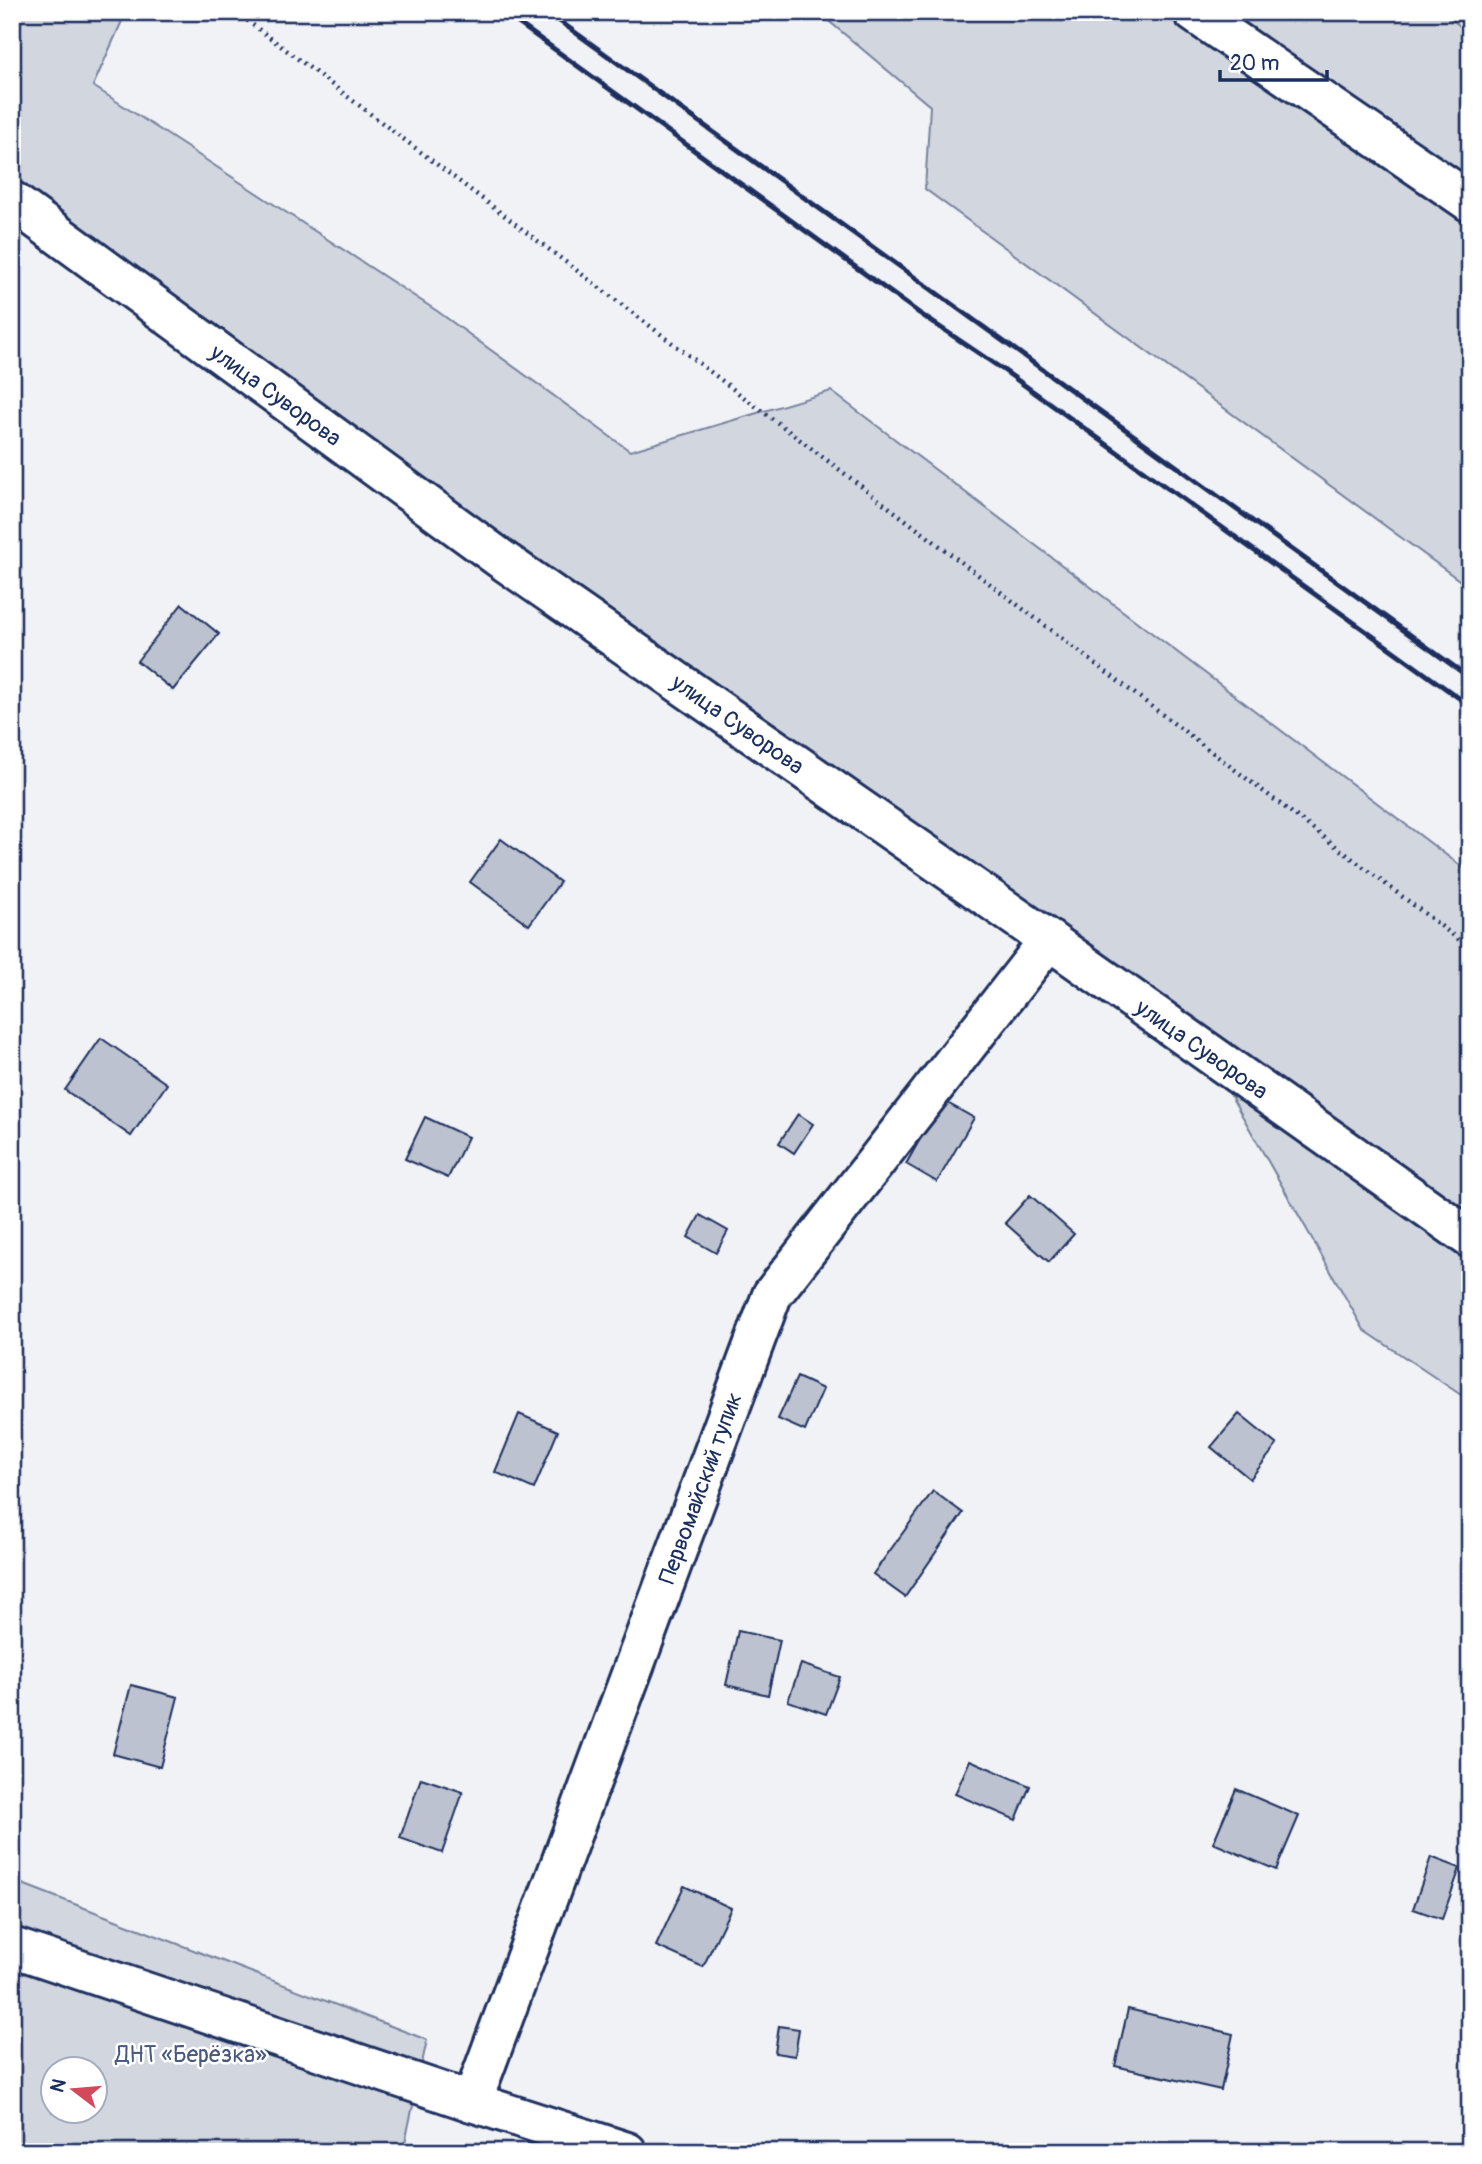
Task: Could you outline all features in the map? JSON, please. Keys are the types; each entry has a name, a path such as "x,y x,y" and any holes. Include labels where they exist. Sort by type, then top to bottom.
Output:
{"street":[{"path":"1193,12 1470,202"},
{"name":"улица Суворова","path":"12,201 501,559 1049,940 1470,1238"},
{"name":"Первомайский тупик","path":"472,2102 772,1295 1049,940"},
{"path":"12,1947 627,2152"}],"path":[{"path":"236,12 1470,948"}],"green space":[{"path":"12,12 126,12 93,86 437,311 630,451 831,391 1470,873 1470,1401 1364,1330 1215,1068 12,185"},
{"path":"818,12 1441,12 1470,33 1470,588 925,189 930,106"},
{"name":"ДНТ «Берёзка»","path":"12,1880 427,2040 403,2152 12,2152"}],"building":[{"path":"12,402 22,409 12,422"},
{"path":"182,604 219,634 173,690 137,661"},
{"path":"501,839 560,882 529,925 470,882"},
{"path":"101,1038 167,1084 131,1136 65,1090"},
{"path":"942,1100 974,1118 937,1182 906,1164"},
{"path":"798,1114 813,1124 794,1153 779,1143"},
{"path":"425,1117 468,1137 448,1178 405,1159"},
{"path":"1030,1195 1074,1234 1049,1262 1005,1223"},
{"path":"700,1215 728,1231 716,1253 688,1237"},
{"path":"797,1377 823,1389 805,1431 778,1419"},
{"path":"519,1414 558,1431 534,1489 495,1472"},
{"path":"1239,1414 1277,1445 1250,1479 1211,1447"},
{"path":"933,1491 963,1513 905,1597 873,1574"},
{"path":"738,1631 780,1640 768,1695 726,1685"},
{"path":"801,1664 840,1677 826,1714 788,1701"},
{"path":"131,1685 178,1697 160,1767 113,1754"},
{"path":"970,1760 1030,1786 1016,1820 955,1794"},
{"path":"421,1778 463,1792 442,1853 400,1838"},
{"path":"1236,1789 1299,1816 1276,1870 1213,1843"},
{"path":"1431,1857 1460,1868 1442,1919 1413,1909"},
{"path":"684,1886 731,1908 703,1967 656,1946"},
{"path":"1128,2009 1233,2034 1221,2090 1115,2066"},
{"path":"779,2026 799,2029 795,2056 775,2053"}],"railway":[{"path":"503,12 1470,706"},
{"path":"547,12 1470,678"}]}
